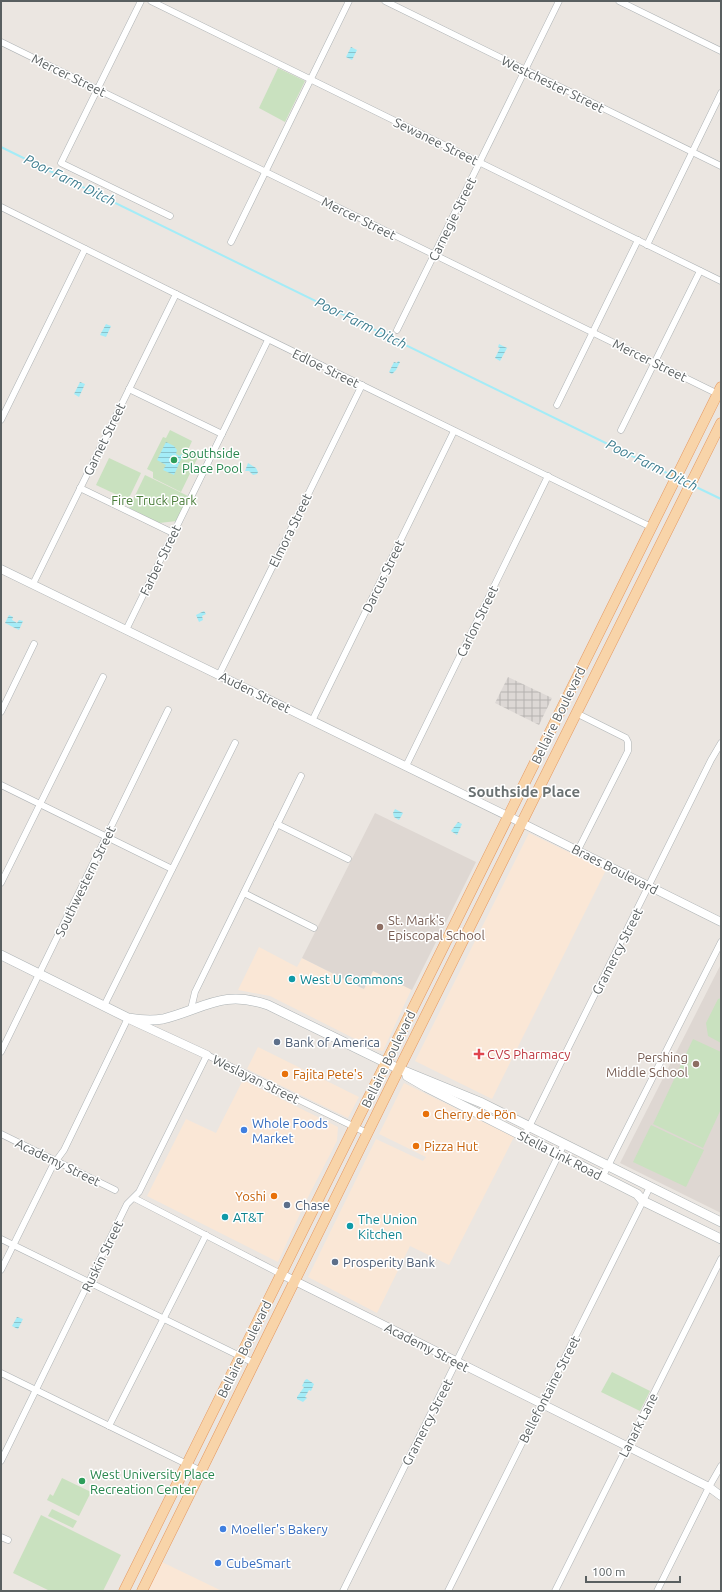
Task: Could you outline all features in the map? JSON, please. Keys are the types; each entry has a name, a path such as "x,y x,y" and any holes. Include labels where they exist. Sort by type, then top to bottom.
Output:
{"main road":[{"name":"Bellaire Boulevard","path":"124,1591 387,1063 615,598 720,391"},
{"name":"Bellaire Boulevard","path":"142,1591 367,1133 721,423"},
{"path":"651,527 666,534"},
{"path":"615,598 630,606"},
{"path":"573,683 588,690"},
{"path":"461,911 475,917"},
{"name":"Weslayan Street","path":"1,955 40,973 128,1018"},
{"name":"Stella Link Road","path":"128,1018 146,1020 162,1019 205,1004 229,998 257,1001 282,1010 399,1069 482,1104 721,1222"},
{"path":"418,1000 430,1006"},
{"name":"Stella Link Road","path":"399,1069 410,1079 426,1088 603,1176 637,1194 643,1201 721,1239"},
{"path":"477,1114 482,1104"},
{"path":"146,1547 160,1554"}],"street":[{"path":"141,1 61,163 170,216"},
{"name":"Sewanee Street","path":"150,1 721,281"},
{"path":"231,242 349,1"},
{"name":"Westchester Street","path":"385,1 721,166"},
{"name":"Carnegie Street","path":"397,330 559,1"},
{"path":"619,1 721,51"},
{"name":"Mercer Street","path":"1,42 655,363 720,391"},
{"path":"647,245 721,94"},
{"name":"Edloe Street","path":"1,207 86,248 268,340 651,527"},
{"path":"557,405 638,240"},
{"path":"1,420 86,248"},
{"path":"621,430 700,271"},
{"name":"Garnet Street","path":"33,584 176,294"},
{"name":"Farber Street","path":"126,630 268,340"},
{"name":"Elmora Street","path":"219,675 362,386"},
{"path":"129,389 222,434"},
{"name":"Darcus Street","path":"312,720 454,431"},
{"name":"Carlon Street","path":"406,766 548,476"},
{"path":"80,488 174,533"},
{"name":"Auden Street","path":"1,569 508,816"},
{"path":"1,712 34,644"},
{"path":"1,883 103,677"},
{"name":"Southwestern Street","path":"1,1052 168,710"},
{"path":"576,713 626,738 629,746 628,751 578,850"},
{"path":"104,1006 235,743"},
{"name":"Gramercy Street","path":"524,1137 711,760 721,743"},
{"path":"191,1009 195,992 301,776"},
{"path":"1,785 172,869"},
{"name":"Braes Boulevard","path":"508,816 721,922"},
{"path":"278,824 348,859"},
{"path":"244,893 314,928"},
{"path":"603,1176 721,942"},
{"path":"1,1270 128,1018"},
{"name":"Weslayan Street","path":"128,1018 367,1133"},
{"path":"162,1019 163,1030 167,1036"},
{"name":"Ruskin Street","path":"1,1461 127,1204 139,1192 207,1055"},
{"name":"Academy Street","path":"1,1134 115,1190"},
{"name":"Gramercy Street","path":"343,1591 564,1144"},
{"name":"Bellefontaine Street","path":"448,1591 650,1187"},
{"name":"Academy Street","path":"134,1198 281,1274 709,1487 721,1496"},
{"path":"109,1426 206,1235"},
{"path":"1,1239 254,1363"},
{"name":"Lanark Lane","path":"555,1591 721,1259"},
{"path":"1,1373 201,1471"},
{"path":"657,1591 721,1466"},
{"path":"1,1537 8,1540"}],"shaded area":[{"path":"508,677 552,698 539,725 495,703"},
{"name":"St. Mark's Episcopal School","path":"375,813 476,862 412,990 373,971 364,989 302,958"},
{"path":"529,833 606,870 492,1099 415,1061"},
{"path":"259,947 297,967 302,958 363,989 373,971 412,988 383,1051 377,1050 270,996 238,990"},
{"name":"Pershing Middle School","path":"721,964 721,1213 620,1163"},
{"path":"258,1047 359,1097 348,1118 247,1069"},
{"path":"243,1080 338,1127 337,1141 305,1203 278,1262 147,1196 186,1119 216,1133"},
{"path":"404,1083 514,1137 449,1265 410,1246 377,1313 308,1277 376,1139 423,1161 426,1157 379,1134"},
{"path":"162,1562 166,1564 222,1591 148,1591"}],"green space":[{"path":"278,68 305,81 285,122 259,108"},
{"name":"Southside Place Pool","path":"170,430 192,441 188,450 199,455 181,492 153,478 153,472 147,469 163,437 166,438"},
{"path":"109,458 141,473 128,500 96,485"},
{"name":"Fire Truck Park","path":"145,475 188,496 177,521 159,523 129,508"},
{"path":"721,998 721,1043 708,1036 706,1023 718,999"},
{"path":"693,1039 721,1052 721,1109 703,1148 653,1124"},
{"path":"651,1125 704,1150 686,1187 633,1162"},
{"path":"612,1372 650,1391 640,1411 601,1392"},
{"path":"62,1478 91,1492 79,1516 47,1500 50,1494 53,1496"},
{"path":"52,1509 77,1521 73,1528 48,1516"},
{"path":"41,1515 121,1555 103,1591 50,1591 13,1573"}],"water":[{"path":"351,47 357,50 352,60 346,57"},
{"path":"106,324 111,326 106,337 100,335"},
{"path":"499,344 507,348 500,361 495,358 500,348 498,347"},
{"path":"398,361 400,362 392,374 389,372 394,362 397,363"},
{"path":"80,382 85,384 79,397 74,394"},
{"path":"166,442 174,446 177,450 176,454 180,456 181,454 183,455 174,475 163,470 166,465 157,460"},
{"path":"248,463 256,468 258,472 257,474 253,475 249,471 245,471"},
{"path":"204,611 206,614 202,616 203,620 199,622 196,615"},
{"path":"9,615 13,617 12,620 17,623 19,620 23,621 19,630 5,623"},
{"path":"395,809 403,813 399,820 394,817 393,813"},
{"path":"458,822 462,824 457,835 451,831"},
{"path":"17,1317 23,1319 18,1329 12,1326"},
{"path":"307,1379 314,1384 311,1391 309,1390 305,1397 307,1398 303,1402 297,1399 297,1397 304,1387 302,1386 305,1380"}],"waterway":[{"name":"Poor Farm Ditch","path":"1,147 673,476"},
{"name":"Poor Farm Ditch","path":"679,479 688,483"},
{"name":"Poor Farm Ditch","path":"694,486 721,499"}],"place":[{"name":"Southside Place Pool","path":"174,460"},
{"name":"St. Mark's Episcopal School","path":"380,927"},
{"name":"West U Commons","path":"292,979"},
{"name":"Bank of America","path":"277,1042"},
{"name":"CVS Pharmacy","path":"479,1054"},
{"name":"Pershing Middle School","path":"696,1064"},
{"name":"Fajita Pete's","path":"285,1074"},
{"name":"Cherry de Pön","path":"426,1114"},
{"name":"Whole Foods Market","path":"244,1130"},
{"name":"Pizza Hut","path":"416,1146"},
{"name":"Yoshi","path":"274,1196"},
{"name":"Chase","path":"287,1205"},
{"name":"AT&T","path":"225,1217"},
{"name":"The Union Kitchen","path":"350,1226"},
{"name":"Prosperity Bank","path":"335,1262"},
{"name":"West University Place Recreation Center","path":"82,1481"},
{"name":"Moeller's Bakery","path":"223,1529"},
{"name":"CubeSmart","path":"218,1563"}],"district":[{"name":"Southside Place","path":"524,791"}]}
